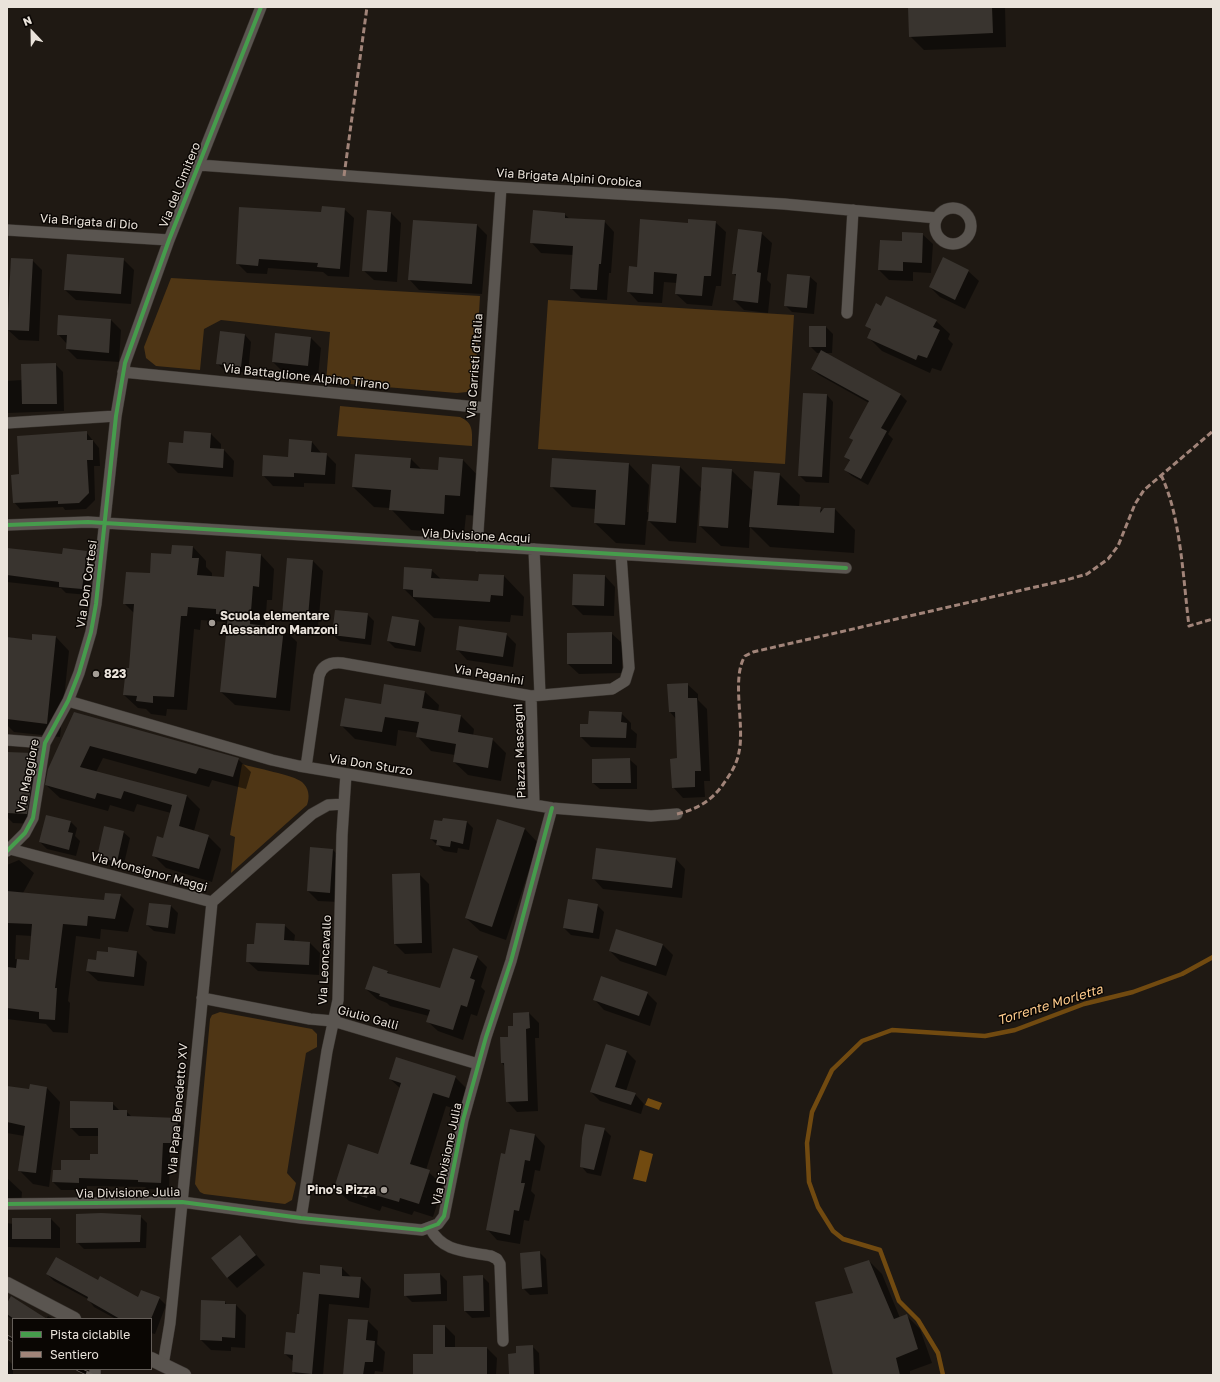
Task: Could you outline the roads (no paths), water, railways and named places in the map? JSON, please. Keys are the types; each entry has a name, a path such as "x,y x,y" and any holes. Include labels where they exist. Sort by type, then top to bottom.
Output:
{"street":[{"name":"Via del Cimitero","path":"123,372 168,240 261,7"},
{"name":"Via Brigata Alpini Orobica","path":"199,165 500,187 853,210 937,218"},
{"name":"Via Carristi d'Italia","path":"476,546 500,187"},
{"path":"847,313 853,210"},
{"name":"Via Brigata di Dio","path":"7,230 168,240"},
{"name":"Via Battaglione Alpino Tirano","path":"123,372 486,408"},
{"name":"Via Don Cortesi","path":"68,701 81,668 94,618 116,416 123,372"},
{"path":"7,423 116,416"},
{"name":"Via Divisione Acqui","path":"7,525 65,522 105,524 846,568"},
{"name":"Via Divisione Acqui","path":"534,549 536,695"},
{"name":"Via Paganini","path":"306,767 319,676 322,668 331,664 342,663 536,695 608,689 621,684 627,677 630,663 621,555"},
{"name":"Piazza Mascagni","path":"534,805 536,695"},
{"name":"Via Maggiore","path":"9,850 25,833 33,818 44,743 68,701"},
{"name":"Via Don Sturzo","path":"68,701 272,760 306,767 552,808 651,816 677,814"},
{"path":"7,740 44,743"},
{"name":"Via Leoncavallo","path":"301,1218 333,1021 338,1000 346,774"},
{"name":"Via Monsignor Maggi","path":"9,850 212,902 312,814 328,805 344,804"},
{"name":"Via Divisione Julia","path":"7,1204 182,1202 301,1218 422,1230 438,1224 444,1216 463,1120 478,1064 511,961 552,808"},
{"name":"Via Papa Benedetto XV","path":"157,1362 170,1323 212,902"},
{"name":"Giulio Galli","path":"202,998 310,1019 333,1021 478,1064"},
{"path":"430,1228 434,1236 446,1247 491,1256 497,1259 500,1264 504,1341"},
{"path":"7,1284 72,1318"},
{"path":"157,1362 184,1375"}],"waterway":[{"name":"Torrente Morletta","path":"943,1375 938,1353 918,1320 899,1301 880,1250 843,1239 833,1231 818,1207 809,1182 807,1143 812,1112 832,1070 862,1041 892,1030 985,1036 1015,1030 1084,1004 1133,992 1182,974 1213,957"}],"railway":[{"path":"7,1337 12,1340"},
{"path":"80,1370 91,1375"}],"place":[{"name":"Scuola elementare Alessandro Manzoni","path":"212,623"},
{"name":"823","path":"96,674"},
{"name":"Pino's Pizza","path":"384,1190"}]}
